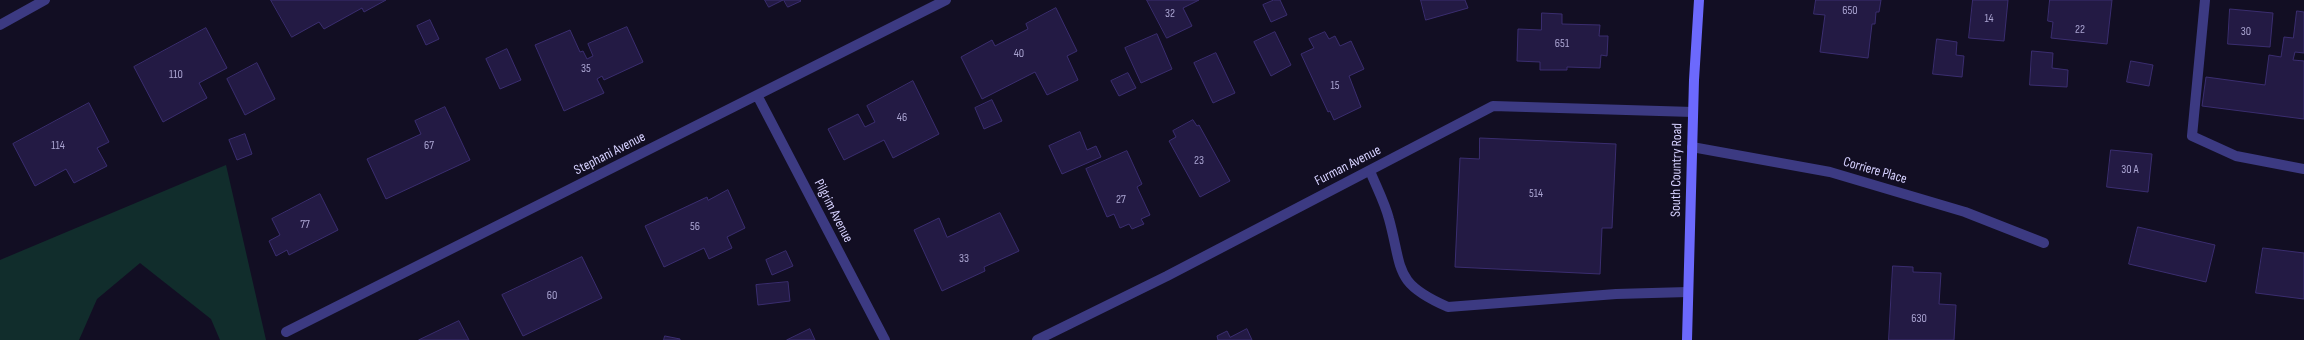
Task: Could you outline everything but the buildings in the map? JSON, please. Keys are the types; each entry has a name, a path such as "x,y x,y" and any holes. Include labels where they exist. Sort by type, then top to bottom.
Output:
{"main road":[{"name":"South Country Road","path":"1687,340 1693,112 1699,0"}],"street":[{"path":"0,25 45,0"},
{"name":"Stephani Avenue","path":"286,332 946,0"},
{"path":"2205,0 2192,136 2236,156 2304,168"},
{"name":"Pilgrim Avenue","path":"757,95 885,340"},
{"name":"Furman Avenue","path":"1038,340 1493,106 1693,112"},
{"name":"Corriere Place","path":"1692,147 1830,172 1965,212 2044,243"},
{"path":"1370,170 1389,219 1396,255 1403,273 1412,286 1426,297 1448,307 1616,294 1688,292"}],"green space":[{"path":"226,165 266,340 220,340 211,319 140,263 97,299 79,340 0,340 0,260"}]}
